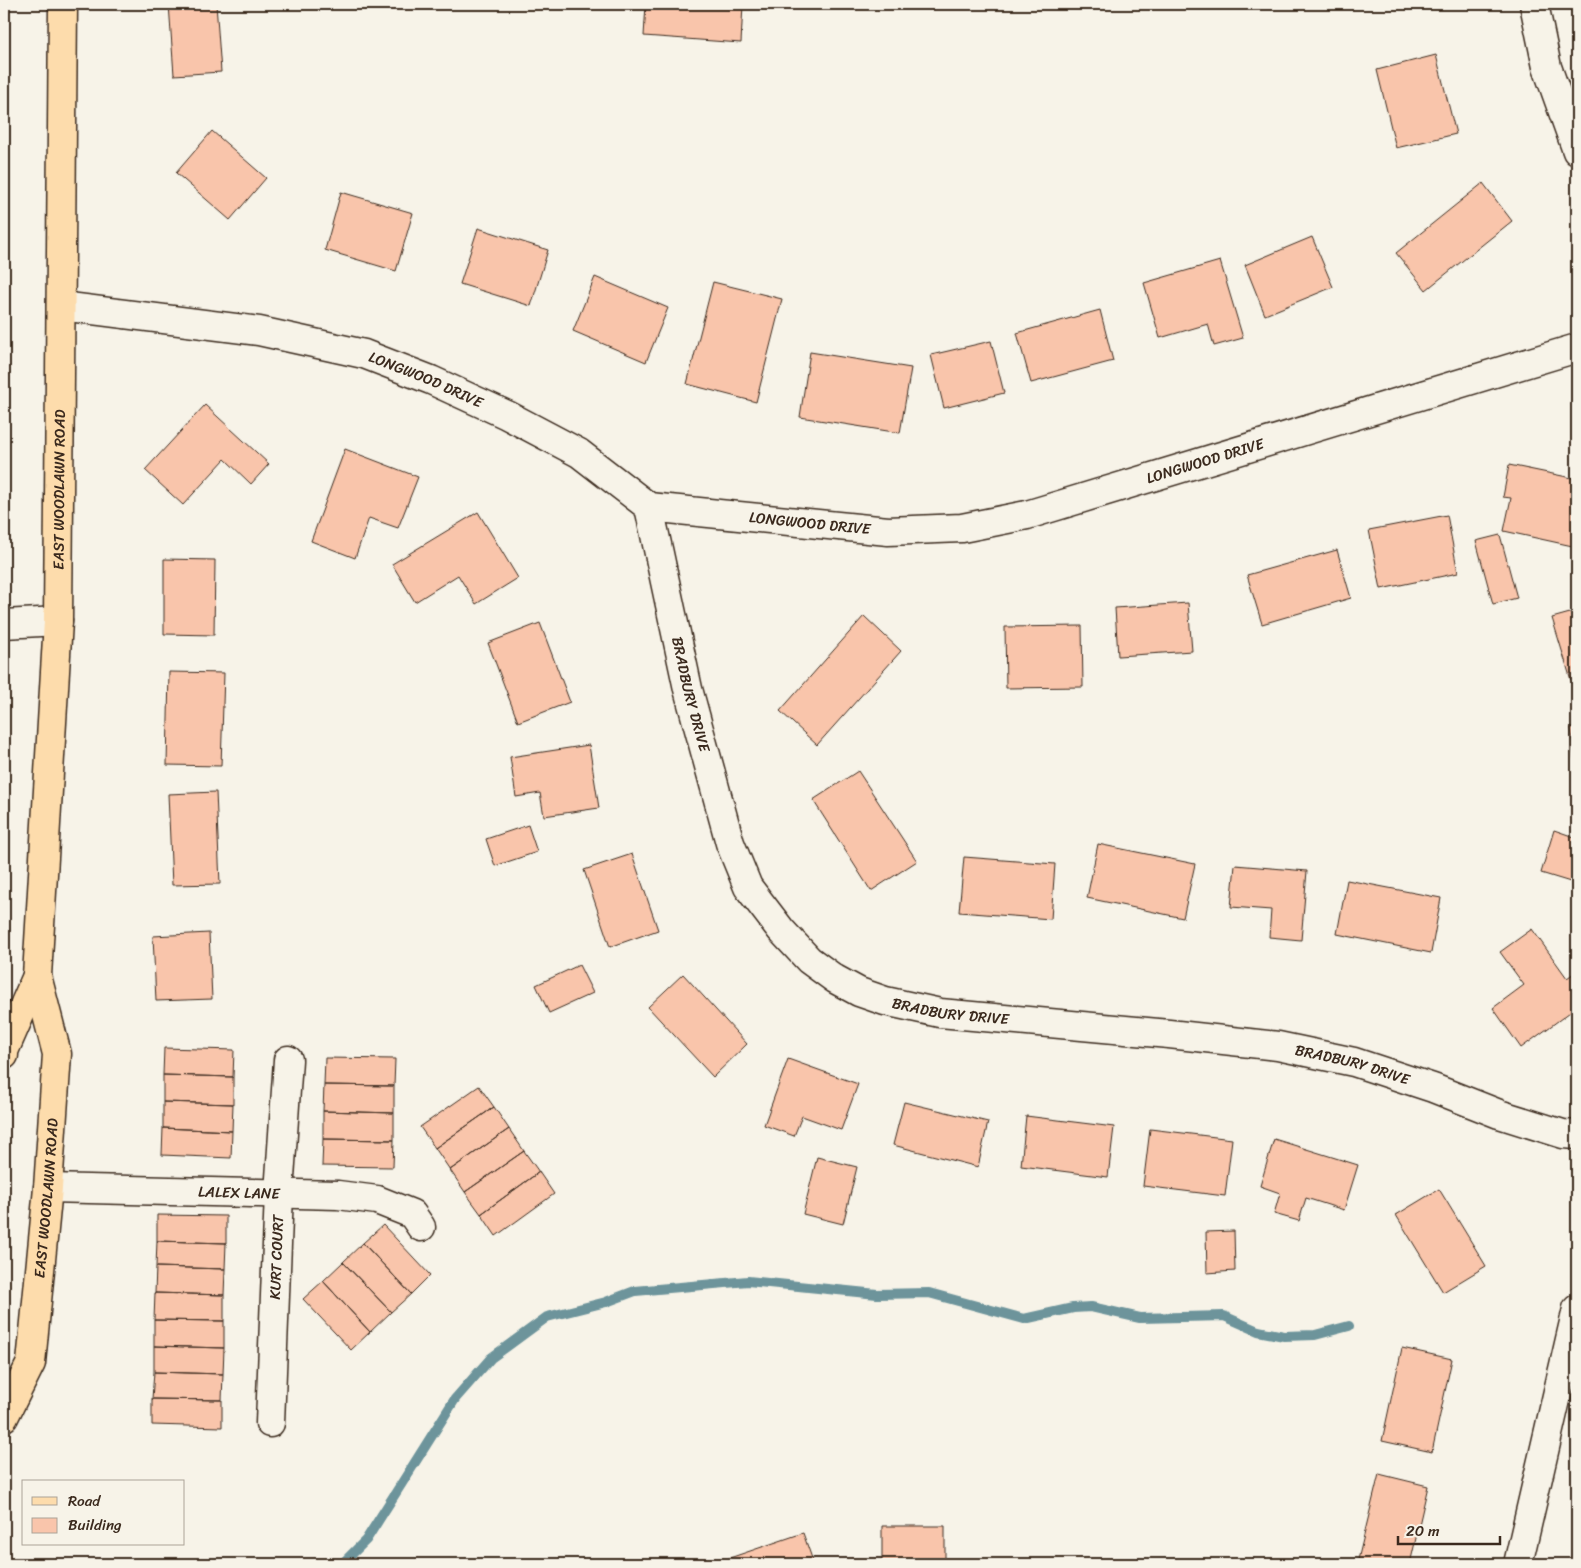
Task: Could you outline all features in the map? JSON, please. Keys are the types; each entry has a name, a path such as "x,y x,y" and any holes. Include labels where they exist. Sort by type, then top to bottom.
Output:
{"main road":[{"name":"EAST WOODLAWN ROAD","path":"4,1416 31,1363 48,1188 57,1054 37,976 58,621 64,4"},
{"name":"EAST WOODLAWN ROAD","path":"4,1055 4,1051 37,976"}],"street":[{"path":"1534,4 1547,67 1577,151"},
{"name":"LONGWOOD DRIVE","path":"61,306 259,331 364,354 431,380 507,415 579,453 649,507 888,531 962,528 1027,515 1577,348"},
{"name":"BRADBURY DRIVE","path":"649,507 688,689 730,843 748,887 781,930 809,960 836,979 859,992 885,1002 940,1013 1169,1034 1288,1048 1354,1062 1433,1088 1499,1114 1563,1134 1577,1135"},
{"path":"4,624 58,621"},
{"name":"KURT COURT","path":"270,1423 279,1193 288,1060"},
{"name":"LALEX LANE","path":"48,1188 338,1195 377,1200 412,1214 421,1227"},
{"path":"1518,1564 1577,1309"}],"building":[{"path":"169,4 216,4 221,72 174,75"},
{"path":"646,4 743,4 741,43 644,36"},
{"path":"1436,55 1456,134 1396,148 1377,70"},
{"path":"212,131 266,178 230,220 176,173"},
{"path":"1483,183 1512,221 1426,290 1396,253"},
{"path":"341,192 413,213 396,271 325,250"},
{"path":"478,228 548,250 531,306 460,284"},
{"path":"1312,237 1333,287 1265,315 1245,265"},
{"path":"1220,261 1243,338 1214,346 1208,324 1160,338 1144,283"},
{"path":"595,277 668,308 646,362 573,331"},
{"path":"713,282 782,299 756,402 687,384"},
{"path":"1100,310 1113,361 1031,383 1017,333"},
{"path":"991,341 1004,393 944,408 931,355"},
{"path":"810,352 911,368 900,433 800,417"},
{"path":"205,405 269,464 251,484 225,459 183,505 145,470"},
{"path":"345,449 418,477 398,528 369,518 355,558 311,541"},
{"path":"1509,465 1577,479 1577,547 1504,531 1511,498 1503,497"},
{"path":"478,512 518,578 476,604 458,575 415,602 392,564"},
{"path":"1447,515 1458,573 1381,589 1369,530"},
{"path":"1500,535 1517,598 1493,604 1476,541"},
{"path":"1337,550 1351,598 1262,624 1247,575"},
{"path":"164,559 215,560 214,635 164,634"},
{"path":"1188,603 1192,651 1118,656 1115,608"},
{"path":"1577,611 1577,679 1571,680 1552,618"},
{"path":"864,616 901,651 817,745 780,711"},
{"path":"540,623 570,702 518,722 488,643"},
{"path":"1082,626 1083,687 1006,688 1005,627"},
{"path":"169,672 224,673 221,766 167,765"},
{"path":"1577,727 1577,782 1571,728"},
{"path":"589,745 599,808 544,816 540,793 516,797 510,757"},
{"path":"858,771 917,861 871,891 813,800"},
{"path":"216,792 220,884 172,885 168,794"},
{"path":"528,825 537,852 495,866 486,839"},
{"path":"1554,830 1577,838 1577,884 1541,873"},
{"path":"1098,844 1195,864 1183,918 1087,898"},
{"path":"632,854 658,930 610,947 584,870"},
{"path":"964,857 1055,864 1051,919 959,912"},
{"path":"1235,865 1307,871 1301,940 1269,937 1271,910 1231,907"},
{"path":"1347,880 1441,898 1431,953 1337,934"},
{"path":"1532,929 1567,978 1577,971 1577,1007 1521,1048 1493,1008 1524,985 1500,952"},
{"path":"209,933 212,999 156,1001 153,936"},
{"path":"579,965 593,993 549,1013 536,985"},
{"path":"683,974 747,1044 713,1077 648,1007"},
{"path":"164,1048 234,1050 233,1077 163,1075"},
{"path":"325,1058 395,1059 394,1086 324,1085"},
{"path":"788,1059 858,1084 841,1130 802,1116 794,1136 764,1125"},
{"path":"163,1075 233,1077 233,1104 163,1102"},
{"path":"324,1085 394,1086 394,1113 323,1111"},
{"path":"479,1086 494,1107 435,1148 420,1127"},
{"path":"163,1102 233,1104 232,1131 163,1128"},
{"path":"904,1102 988,1122 978,1167 893,1145"},
{"path":"494,1107 509,1129 450,1170 435,1148"},
{"path":"323,1111 394,1113 394,1140 323,1139"},
{"path":"1026,1116 1114,1127 1108,1177 1021,1166"},
{"path":"163,1128 232,1131 231,1158 162,1155"},
{"path":"509,1129 524,1151 465,1192 450,1170"},
{"path":"1150,1129 1232,1139 1225,1196 1143,1186"},
{"path":"323,1139 394,1140 393,1167 322,1166"},
{"path":"1274,1139 1358,1165 1344,1210 1306,1198 1299,1221 1274,1214 1280,1193 1260,1186"},
{"path":"524,1151 539,1172 481,1214 465,1192"},
{"path":"817,1157 857,1167 843,1224 803,1214"},
{"path":"539,1172 554,1194 496,1236 481,1214"},
{"path":"1439,1189 1486,1266 1443,1292 1396,1215"},
{"path":"157,1215 226,1216 226,1243 157,1241"},
{"path":"383,1225 430,1275 411,1294 363,1243"},
{"path":"1234,1231 1235,1271 1207,1273 1206,1232"},
{"path":"157,1241 226,1243 225,1269 156,1267"},
{"path":"363,1243 411,1294 391,1312 343,1262"},
{"path":"343,1262 391,1312 370,1332 323,1281"},
{"path":"156,1267 225,1269 224,1295 155,1293"},
{"path":"323,1281 370,1332 351,1350 303,1299"},
{"path":"155,1293 224,1295 224,1321 154,1320"},
{"path":"154,1320 224,1321 224,1348 154,1346"},
{"path":"154,1346 224,1348 223,1374 154,1372"},
{"path":"1402,1348 1452,1359 1432,1452 1382,1441"},
{"path":"154,1372 223,1374 222,1400 152,1399"},
{"path":"152,1399 222,1400 222,1427 152,1425"},
{"path":"1379,1474 1428,1486 1410,1564 1357,1564"},
{"path":"882,1526 945,1526 945,1564 882,1564"},
{"path":"803,1533 814,1564 712,1564"}],"waterway":[{"path":"342,1564 366,1540 455,1399 491,1358 547,1317 606,1302 635,1291 748,1281 877,1294 929,1293 1024,1319 1073,1308 1091,1307 1140,1318 1224,1316 1258,1331 1284,1336 1315,1335 1349,1326"}]}
